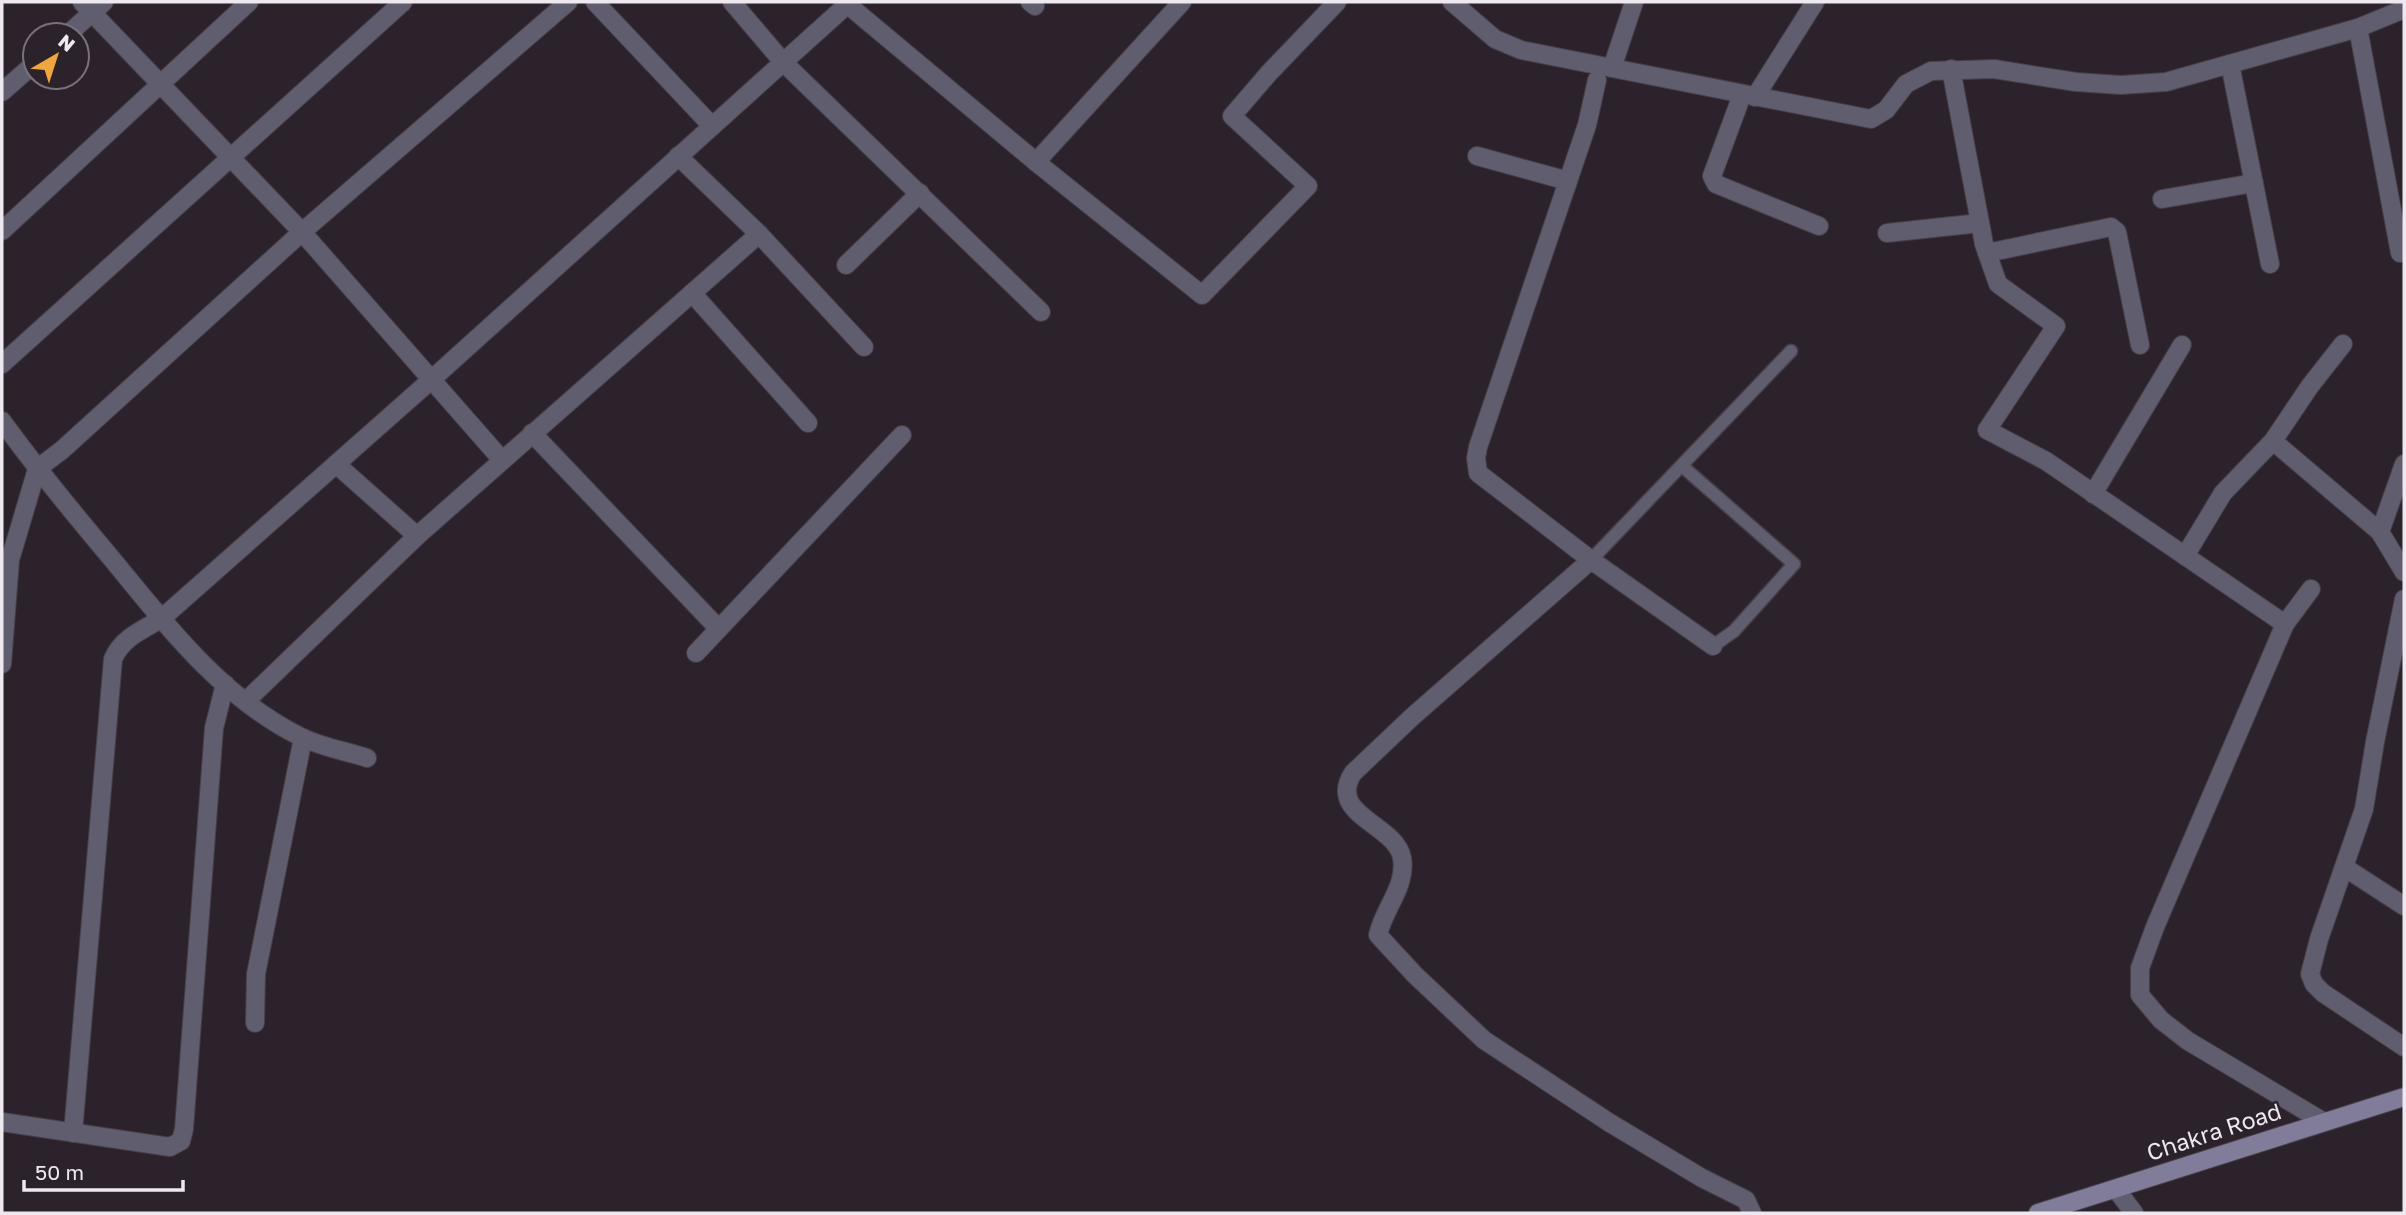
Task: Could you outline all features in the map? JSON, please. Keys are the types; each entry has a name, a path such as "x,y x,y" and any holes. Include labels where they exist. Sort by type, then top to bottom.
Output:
{"main road":[{"name":"Chakra Road","path":"2038,1213 2404,1097"}],"street":[{"path":"2,232 249,2"},
{"path":"2,364 403,2"},
{"path":"2,664 6,561 37,469 62,450 302,232 568,2"},
{"path":"595,2 712,126"},
{"path":"1036,162 1182,2"},
{"path":"73,1133 113,659 124,641 161,619 849,3 1036,162 1202,295 1308,186 1232,116 1269,73 1338,2"},
{"path":"1452,2 1474,9 1495,39 1507,45 1871,119 1886,110 1906,84 1931,71 1994,69 2076,82 2121,85 2166,82 2358,27 2404,9"},
{"path":"1612,68 1633,2"},
{"path":"1815,2 1748,96 1712,176 1716,184 1819,226"},
{"path":"734,3 783,62 1041,312"},
{"path":"79,21 93,5 160,83 302,232 502,460"},
{"path":"2358,27 2400,253"},
{"path":"2230,64 2270,264"},
{"path":"1951,69 1980,223 1998,284 2056,326 1987,430 2046,461 2285,624"},
{"path":"2,92 21,75"},
{"path":"1597,80 1587,125 1476,458 1478,474 1591,560 1713,646"},
{"path":"678,156 759,234 864,347"},
{"path":"1477,156 1569,181"},
{"path":"2162,199 2254,183"},
{"path":"846,265 920,193"},
{"path":"1887,233 1980,223"},
{"path":"1987,253 2110,227 2117,232 2140,345"},
{"path":"246,701 416,536 759,234"},
{"path":"692,293 808,423"},
{"path":"2185,556 2223,493 2273,441 2310,386 2343,344"},
{"path":"2093,494 2182,345"},
{"path":"2,421 37,469 161,619 225,684 303,738 367,758"},
{"path":"532,433 718,628"},
{"path":"696,653 902,435"},
{"path":"2273,441 2380,532 2404,572"},
{"path":"336,464 416,536"},
{"path":"2380,532 2404,464"},
{"path":"1591,560 1412,717 1353,773 1346,784 1346,797 1355,810 1393,842 1401,854 1404,873 1381,922 1378,935 1415,975 1484,1040 1621,1130 1702,1178 1746,1200 1752,1213"},
{"path":"2311,589 2285,624 2155,927 2140,968 2140,995 2161,1020 2188,1041 2323,1122"},
{"path":"2404,599 2364,809 2319,939 2310,974 2314,984 2404,1047"},
{"path":"2,1122 170,1147 181,1142 214,728 225,684"},
{"path":"255,1023 256,974 303,738"},
{"path":"2344,867 2404,906"},
{"path":"2116,1188 2134,1213"}],"lane":[{"path":"1591,560 1791,351"},
{"path":"1682,466 1794,564 1734,631 1713,646"}]}
